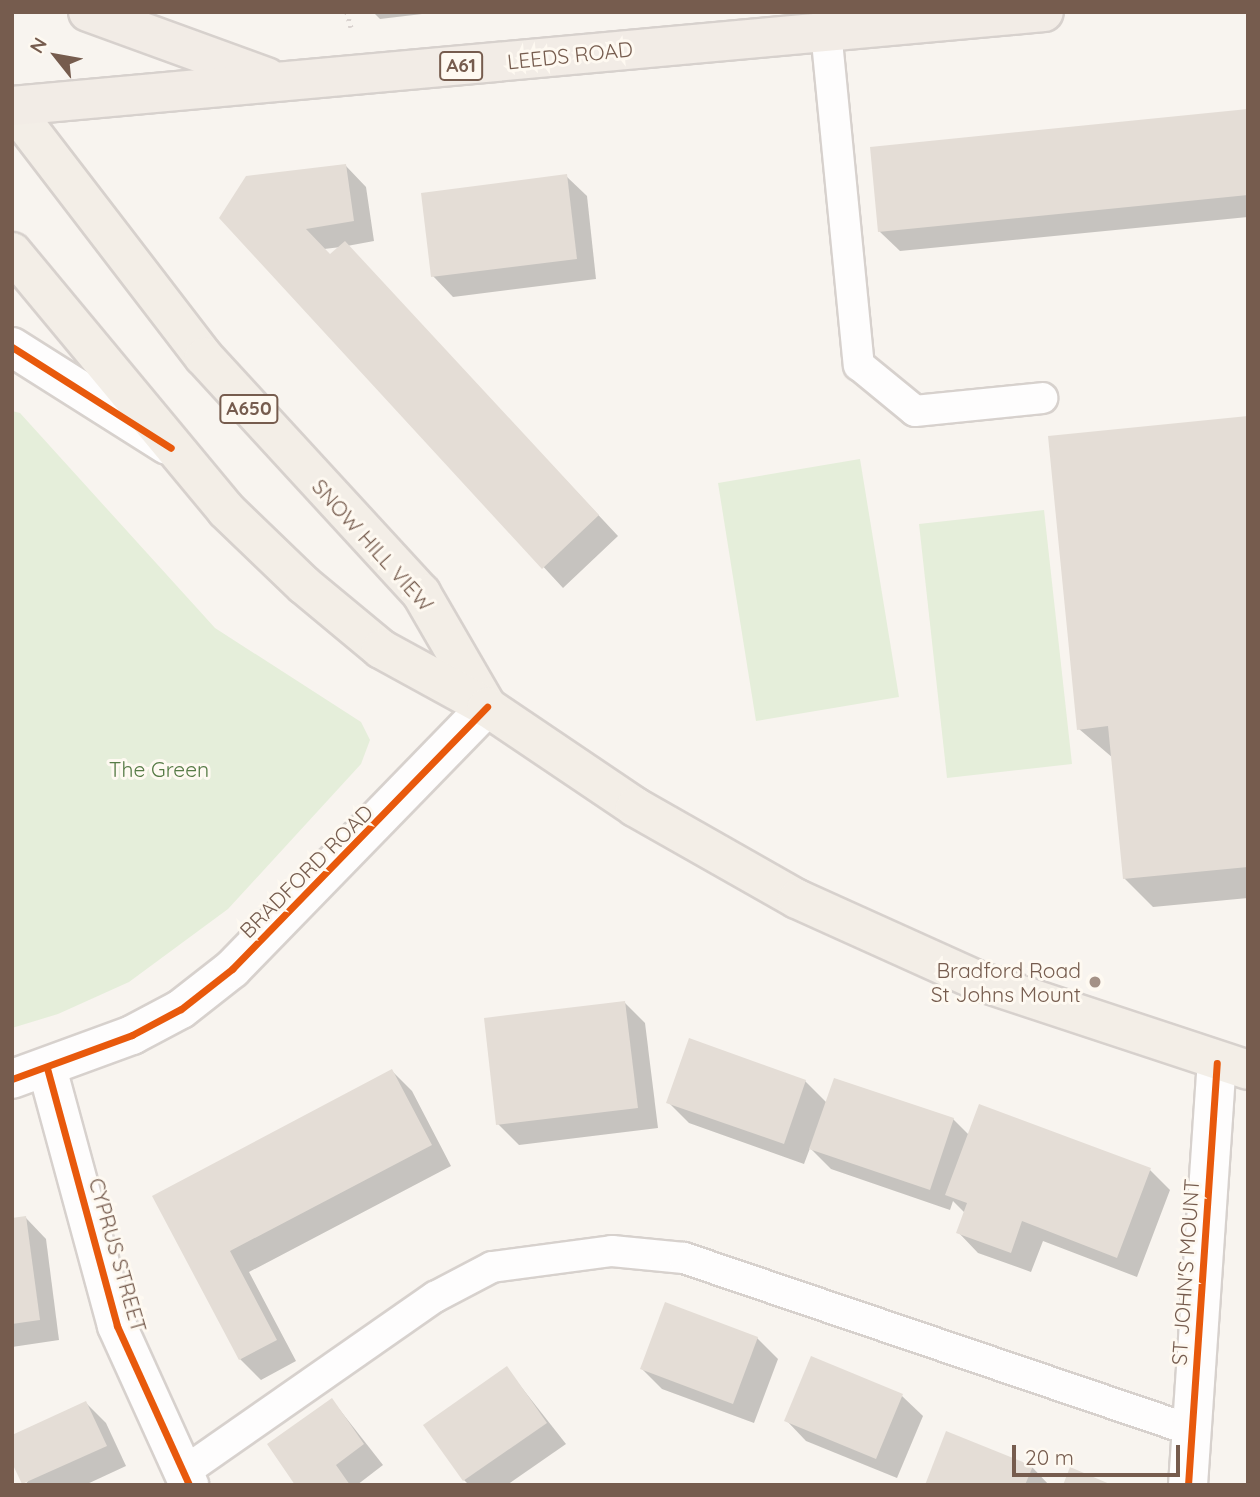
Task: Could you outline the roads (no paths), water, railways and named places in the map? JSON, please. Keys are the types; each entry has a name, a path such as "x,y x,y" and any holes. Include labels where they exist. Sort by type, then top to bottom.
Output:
{"highway":[{"path":"88,12 176,46 285,83"},
{"name":"LEEDS ROAD","path":"12,106 285,83 826,31 925,18 1044,12"}],"main road":[{"name":"SNOW HILL VIEW","path":"12,106 204,357 421,593 486,707"},
{"name":"A650","path":"12,252 172,448 259,544 351,626 412,667 486,707 635,807 797,899 979,981 1232,1066"}],"street":[{"path":"12,346 172,448"},
{"name":"BRADFORD ROAD","path":"30,1073 132,1035 181,1009 232,969 336,868 486,707"},
{"name":"ST JOHN'S MOUNT","path":"1188,1485 1191,1430 1232,1066"},
{"name":"CYPRUS STREET","path":"30,1073 117,1326 185,1479"}],"lane":[{"path":"140,12 176,46"},
{"path":"826,31 859,365 915,411 1042,398"},
{"path":"185,1479 435,1297 492,1267 612,1251 684,1258 1191,1430"}],"place":[{"name":"Bradford Road St Johns Mount","path":"1095,982"}],"park label":[{"name":"The Green","path":"159,769"}]}
